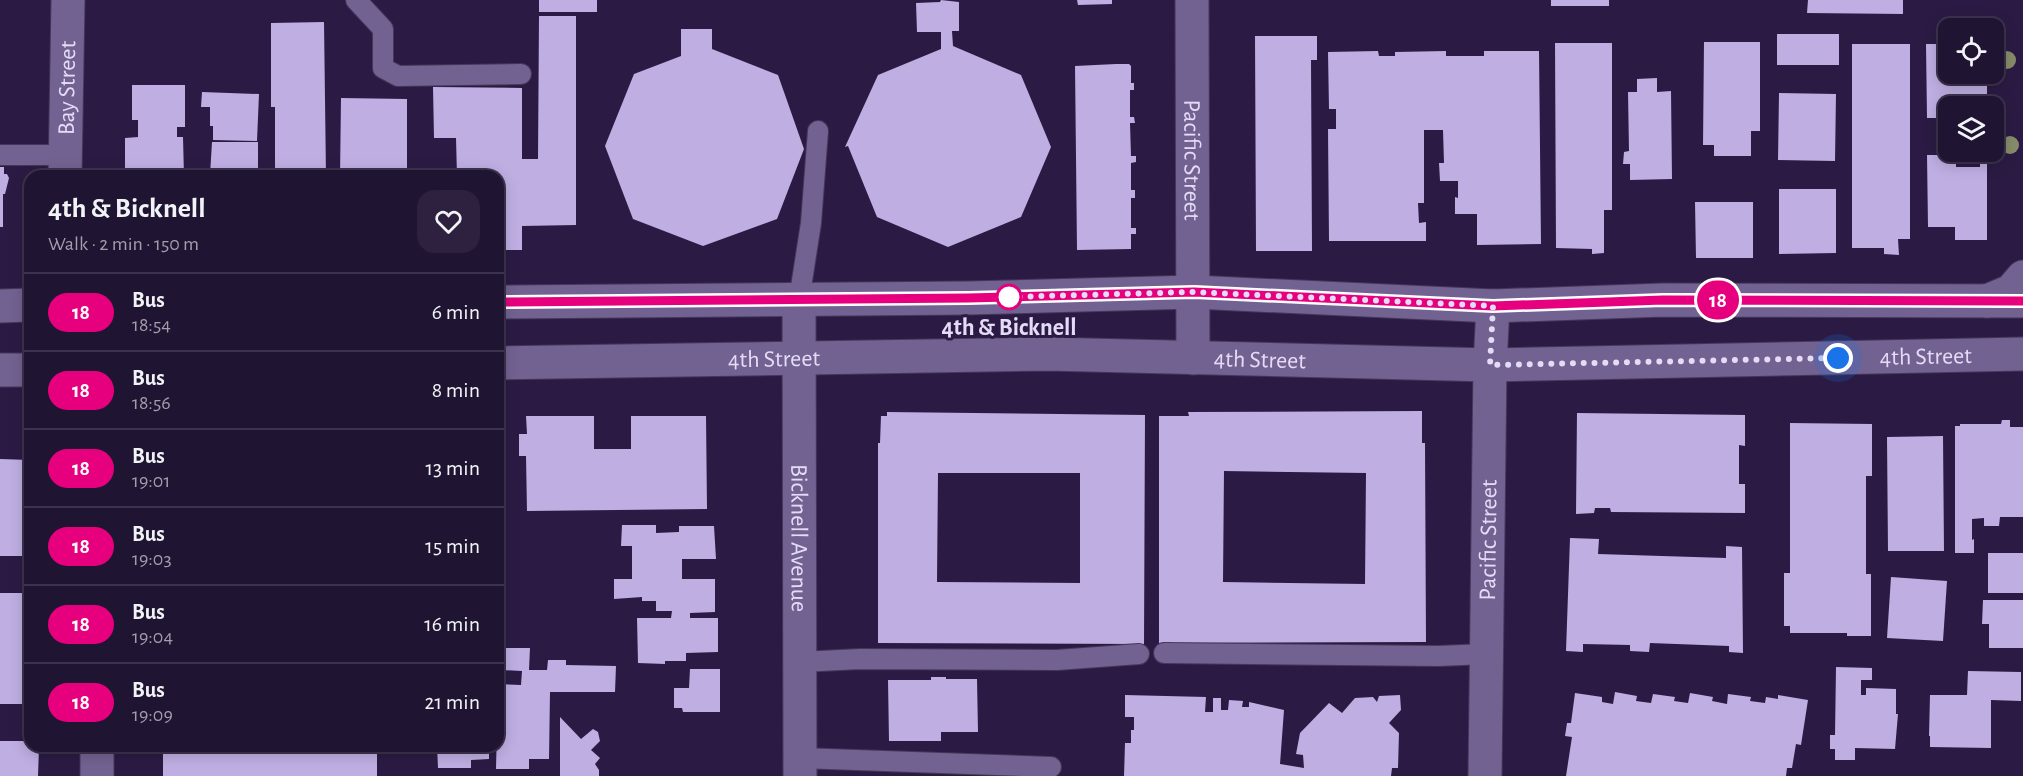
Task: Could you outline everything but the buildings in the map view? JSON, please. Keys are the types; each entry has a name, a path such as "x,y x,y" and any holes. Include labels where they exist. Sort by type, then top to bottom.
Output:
{"street":[{"name":"Bay Street","path":"65,165 68,0"},
{"name":"Pacific Street","path":"1192,0 1193,358"},
{"path":"1987,301 2011,291 2023,277"},
{"path":"504,302 968,298 1194,292 1493,306 1663,300 2023,301"},
{"name":"Bicknell Avenue","path":"799,300 800,767"},
{"path":"0,306 24,305"},
{"name":"Pacific Street","path":"1485,776 1490,365 1493,306"},
{"name":"4th Street","path":"504,363 1048,354 1490,365 2023,354"},
{"path":"0,370 24,370"},
{"path":"97,752 97,776"}],"lane":[{"path":"356,0 383,29 383,68 398,76 521,74"},
{"path":"799,300 811,223 818,131"},
{"path":"0,155 65,165"},
{"path":"1164,653 1426,656 1486,654"},
{"path":"800,662 860,659 1057,660 1139,654"},
{"path":"800,767 1051,767"}],"bus line":[{"name":"18","path":"504,302 968,298 1194,292 1493,306 1663,300 2023,301"}],"place":[{"name":"4th & Bicknell","path":"1009,297"}],"route":[{"path":"1009,297 1194,292 1493,306 1490,365 1838,358"}]}
